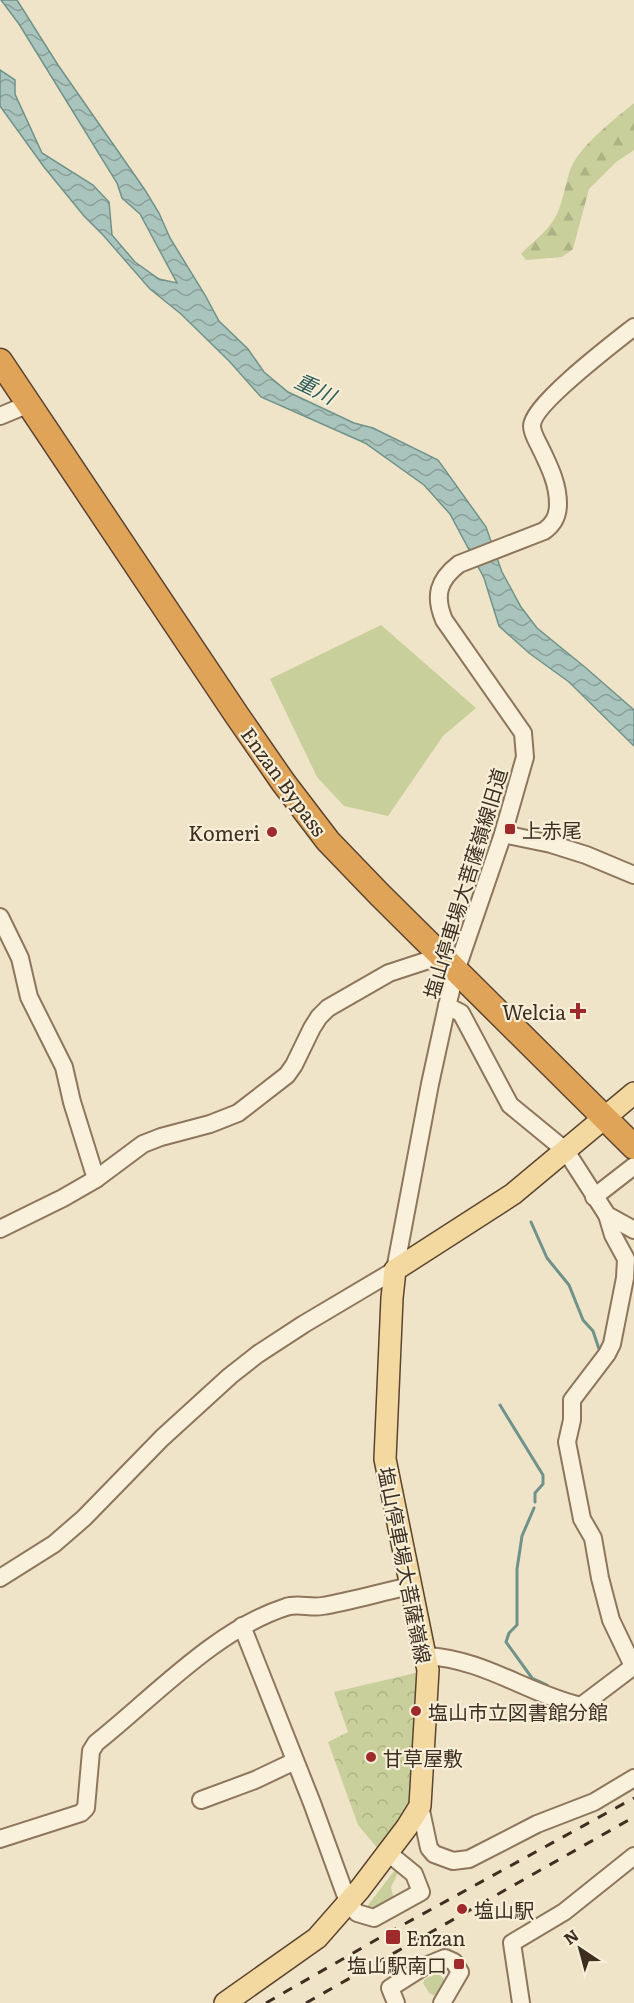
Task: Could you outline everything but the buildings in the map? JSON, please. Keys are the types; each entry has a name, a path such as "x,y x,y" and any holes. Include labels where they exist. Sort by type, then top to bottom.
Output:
{"highway":[{"name":"Enzan Bypass","path":"0,361 284,782 328,841 634,1147"}],"main road":[{"path":"395,1270 513,1194 634,1094"},
{"name":"塩山停車場大菩薩嶺線","path":"395,1270 385,1459 428,1670 420,1806"},
{"path":"225,2003 317,1938 348,1902 420,1806"}],"street":[{"name":"塩山停車場大菩薩嶺線旧道","path":"395,1270 447,1006 449,964 503,834 525,757 523,733 444,620 439,603 440,587 449,572 471,559 544,531 551,526 558,511 558,493 554,477 535,438 532,422 536,413 566,383 634,327"},
{"path":"0,416 29,404"},
{"path":"503,834 560,847 634,875"},
{"path":"0,917 20,958 29,997 64,1067 72,1102 96,1179"},
{"path":"0,1229 96,1179 143,1144 238,1113 287,1075 312,1028 328,1008 389,973 449,964"},
{"path":"426,1656 443,1657 483,1667 562,1701 581,1706 634,1666 611,1620 593,1538 582,1519 567,1442 572,1420 572,1400 612,1344 625,1278 626,1259 613,1235 607,1215 566,1151 510,1105 462,1012 447,1006"},
{"path":"594,1197 634,1166"},
{"path":"607,1215 634,1230"},
{"path":"0,1578 54,1544 84,1518 162,1438 230,1376 258,1354 395,1270"},
{"path":"0,1839 81,1813 86,1808 91,1751 96,1743 193,1662 242,1626 288,1606 318,1607 411,1586"},
{"path":"242,1626 348,1902 357,1913 374,1918 421,1892 414,1874 387,1852"},
{"path":"201,1800 255,1780 295,1761"},
{"path":"420,1806 429,1848 434,1854 453,1861 469,1859 537,1824 594,1802 634,1778"},
{"path":"521,2003 512,1943 564,1912 634,1856"},
{"path":"396,2003 390,1988 423,1967 445,1958 453,1962 460,1972 442,2003"}],"green space":[{"path":"634,103 634,150 615,163 589,189 573,249 562,257 526,260 521,254 548,228 556,216 577,157 597,135"},
{"path":"381,625 476,708 443,736 388,816 344,806 317,777 270,679"},
{"path":"428,1670 421,1796 384,1856 358,1825 328,1742 348,1732 334,1692"},
{"path":"395,1870 398,1873 391,1887 394,1900 372,1913 365,1909"},
{"path":"437,1973 444,1979 442,1990 437,1997 429,1993 423,1983 425,1979"}],"water":[{"path":"1,0 17,0 58,65 145,190 170,238 219,321 248,349 264,372 288,392 354,423 373,428 438,460 486,527 502,572 521,607 537,628 634,710 634,746 569,682 529,653 499,626 484,578 450,514 424,485 365,443 261,397 230,362 181,314 150,289 84,216 44,167 0,106 0,70 15,80 15,94 42,153 93,185 109,202 112,235 135,262 159,279 177,283 140,214 122,198 117,183 19,24"}],"waterway":[{"path":"531,1222 547,1258 569,1285 583,1320 593,1331 599,1349"},
{"path":"500,1405 543,1475 543,1484 535,1493 535,1502"},
{"path":"534,1508 522,1536 517,1569 517,1625 509,1633 506,1642 532,1678 547,1685"}],"railway":[{"path":"266,2003 634,1798"},
{"path":"306,2003 634,1817"}],"place":[{"name":"上赤尾","path":"510,829"},
{"name":"Komeri","path":"272,832"},
{"name":"Welcia","path":"578,1011"},
{"name":"塩山市立図書館分館","path":"416,1711"},
{"name":"甘草屋敷","path":"371,1757"},
{"name":"塩山駅","path":"462,1909"},
{"name":"Enzan","path":"393,1937"},
{"name":"塩山駅南口","path":"459,1964"}],"water label":[{"name":"重川","path":"316,387"}]}
